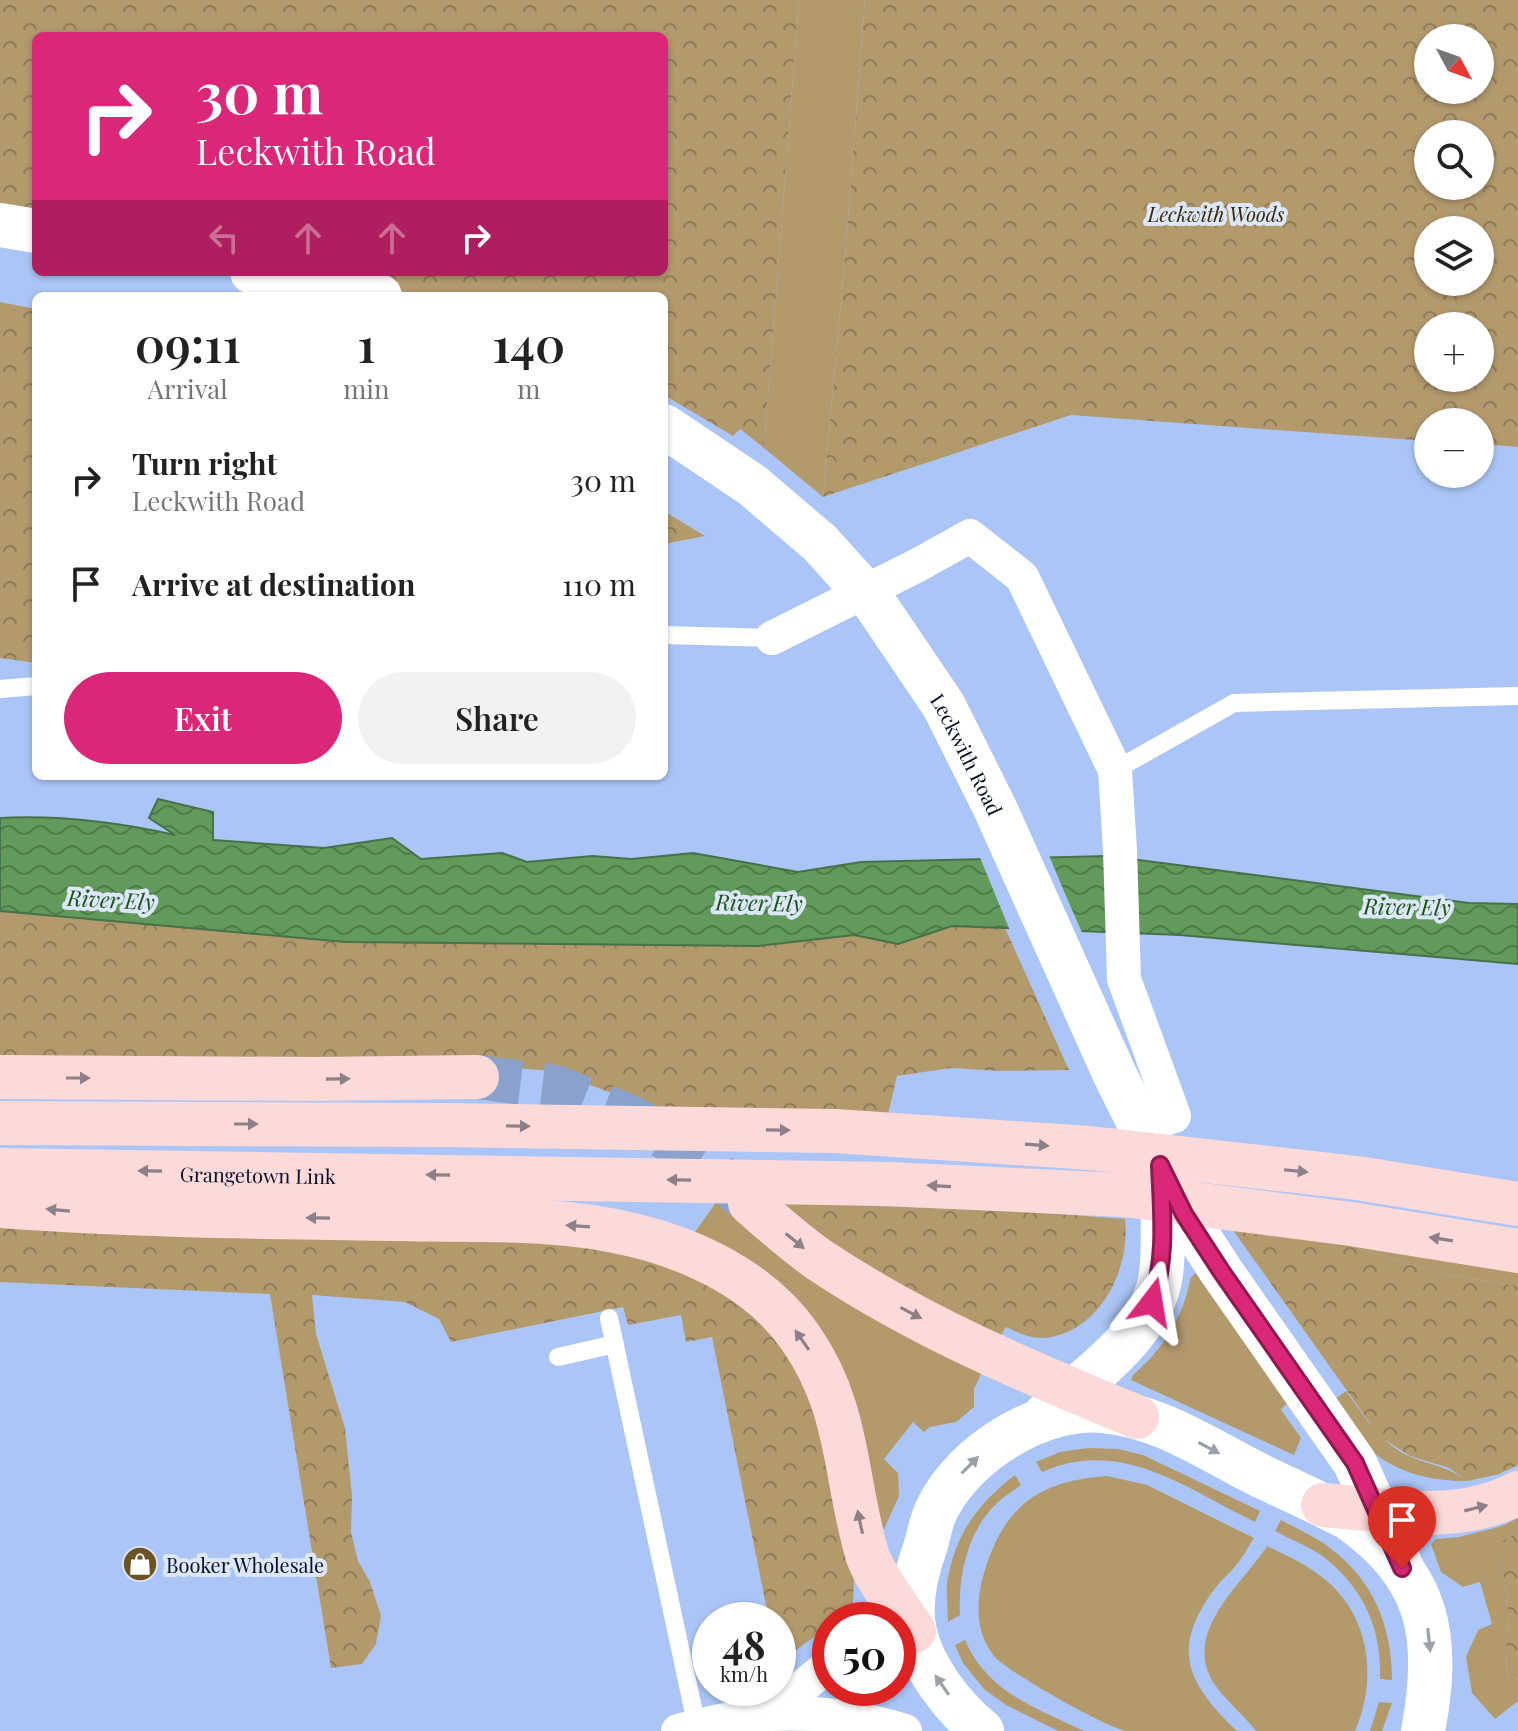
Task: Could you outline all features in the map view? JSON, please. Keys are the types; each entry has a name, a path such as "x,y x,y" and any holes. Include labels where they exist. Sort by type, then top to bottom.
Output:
{"main road":[{"path":"0,225 32,230"},
{"path":"273,276 359,292"},
{"name":"Leckwith Road","path":"668,429 752,485 820,543 875,604 944,706 994,806 1115,1075 1184,1214 1355,1463 1402,1568"},
{"path":"0,1077 477,1077"},
{"path":"0,1123 835,1131 1090,1148 1357,1178 1518,1204"},
{"name":"Leckwith Road","path":"1033,1426 1123,1344 1139,1326 1152,1302 1161,1277 1163,1246 1151,1146"},
{"name":"Grangetown Link","path":"0,1170 889,1184 1124,1195 1351,1224 1518,1251"},
{"path":"750,1203 819,1259 875,1294 1001,1361 1180,1433 1323,1505 1373,1535 1402,1568 1418,1595 1429,1631 1432,1677 1423,1731"},
{"path":"0,1206 100,1214 504,1221 591,1227 666,1244 699,1258 765,1298 799,1334 828,1382 837,1410 879,1602"},
{"path":"915,1602 916,1582 937,1508 954,1482 977,1458 1006,1436 1075,1413 1101,1410 1137,1417"},
{"path":"1323,1505 1450,1514 1472,1510 1518,1493"},
{"path":"916,1637 942,1687 966,1718 982,1731"}],"street":[{"path":"772,638 970,536 1022,577 1115,770 1124,979 1174,1116 1151,1146"},
{"path":"883,1602 931,1528"},
{"path":"755,1715 790,1697 812,1679"},
{"path":"688,1729 755,1715 838,1715 905,1731"}],"lane":[{"path":"668,635 772,638"},
{"path":"0,689 32,686"},
{"path":"1115,770 1234,703 1518,696"},
{"path":"609,1318 688,1729"},
{"path":"558,1357 615,1344"}],"green space":[{"path":"0,0 799,0 764,448 740,429 733,436 668,397 668,292 404,292 330,276 668,276 668,32 32,32 32,218 0,212"},
{"path":"799,0 865,0 823,497 764,448"},
{"name":"Leckwith Woods","path":"865,0 1518,0 1518,447 1494,445 1494,408 1414,408 1414,440 1071,415 823,497"},
{"path":"0,302 32,308 32,662 0,658"},
{"path":"668,513 705,536 668,543"},
{"path":"0,911 346,942 758,946 854,935 898,944 952,926 1005,928 1069,1070 951,1068 897,1076 888,1115 654,1109 553,1071 427,1061 0,1058"},
{"path":"717,1201 727,1202 982,1372 974,1389 974,1407 956,1422 930,1427 924,1432 913,1422 884,1459 898,1473 899,1496 884,1529 879,1529 692,1236"},
{"path":"774,1202 1032,1212 1125,1219 1125,1239 1116,1279 1107,1297 1079,1326 1041,1338 1006,1327 998,1340 861,1266"},
{"path":"0,1218 547,1239 685,1268 768,1324 808,1387 836,1472 854,1580 853,1602 812,1602 812,1638 796,1650 796,1602 765,1602 712,1337 686,1342 681,1315 628,1325 623,1307 451,1342 439,1319 405,1302 312,1295 316,1334 345,1428 352,1496 351,1532 358,1561 370,1582 381,1616 376,1644 362,1664 331,1668 270,1294 0,1282"},
{"path":"1233,1230 1344,1244 1438,1273 1518,1286 1518,1465 1499,1474 1468,1481 1449,1468 1410,1456 1379,1436"},
{"path":"1344,1244 1518,1270 1518,1286 1438,1273"},
{"path":"1196,1273 1289,1401 1281,1410 1301,1438 1294,1455 1131,1380 1171,1331 1183,1306 1191,1277"},
{"path":"1346,1391 1391,1445 1468,1481 1419,1475 1375,1454 1331,1402"},
{"path":"1088,1448 1118,1449 1143,1455 1260,1511 1255,1522 1178,1482 1126,1463 1099,1460 1071,1463 1042,1472 1036,1462 1060,1452"},
{"path":"1015,1475 1021,1485 986,1515 971,1541 963,1571 960,1615 948,1622 947,1584 955,1551 969,1522 989,1498"},
{"path":"1107,1476 1147,1485 1254,1538 1202,1609 1189,1646 1190,1664 1196,1680 1237,1731 1126,1731 1115,1728 1017,1674 994,1656 988,1647 978,1609 982,1580 999,1535 1024,1504 1040,1493 1081,1479"},
{"path":"1518,1518 1518,1533 1497,1545 1507,1597 1507,1670 1509,1678 1518,1680 1518,1701 1495,1719 1472,1693 1466,1657 1478,1630 1492,1624 1480,1582 1463,1587 1441,1572 1431,1544 1436,1539 1459,1537 1502,1526"},
{"path":"1281,1520 1330,1548 1369,1590 1384,1624 1392,1680 1380,1679 1374,1627 1360,1597 1339,1570 1325,1558 1275,1531"},
{"path":"1518,1533 1516,1681 1509,1678 1507,1670 1507,1597 1496,1544"},
{"path":"1267,1546 1327,1581 1353,1613 1366,1651 1367,1671 1362,1711 1355,1731 1256,1731 1215,1685 1206,1666 1205,1647 1209,1629 1218,1611"},
{"path":"965,1640 986,1673 1000,1686 1031,1706 1084,1731 1058,1731 1006,1705 984,1689 963,1663 955,1645"},
{"path":"1379,1702 1392,1703 1382,1731 1370,1731"}],"water":[{"name":"River Ely","path":"158,799 213,812 213,840 324,848 392,838 421,859 502,853 527,862 592,856 632,859 693,853 798,872 861,862 1108,856 1469,903 1518,904 1518,964 1180,935 952,926 898,944 854,935 758,946 346,942 0,911 0,818 88,820 175,835 149,818"}],"pier":[{"path":"1048,853 1083,935 1011,933 979,855"}],"tunnel":[{"path":"477,1077 555,1087 633,1118 702,1160 745,1199"}],"place":[{"name":"Booker Wholesale","path":"140,1564"}],"route":[{"path":"1152,1302 1161,1277 1163,1246 1160,1165 1184,1214 1221,1271 1355,1463 1402,1568"}]}
